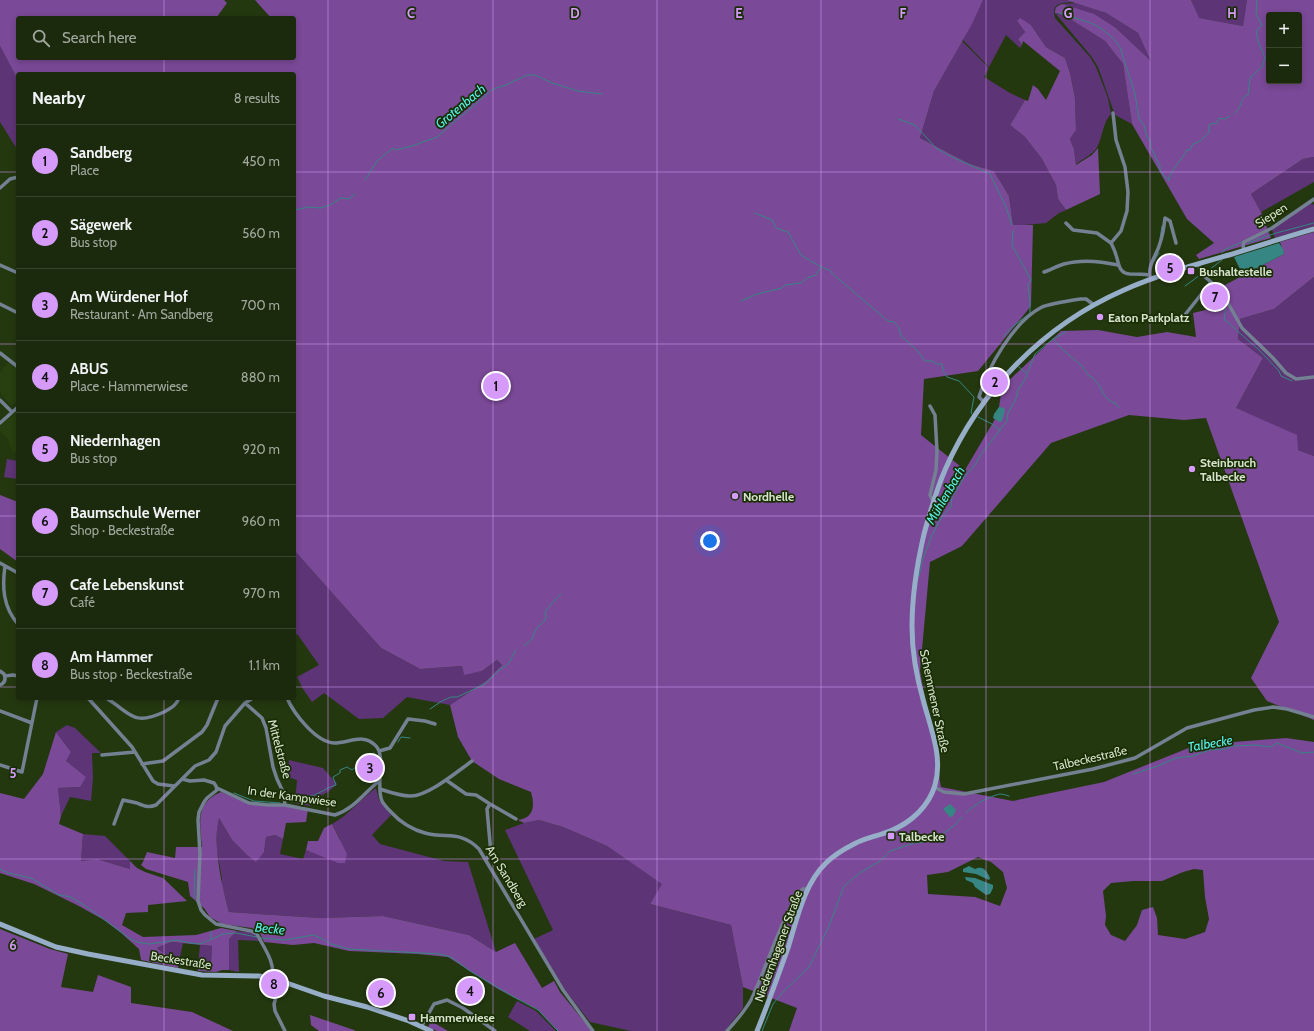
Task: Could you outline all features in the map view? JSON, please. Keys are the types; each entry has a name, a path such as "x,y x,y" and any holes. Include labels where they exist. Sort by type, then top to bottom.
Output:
{"main road":[{"name":"Schemmener Straße","path":"934,787 937,775 937,753 915,665 912,629 914,588 920,552 933,501 954,451 984,402 1006,375 1039,342 1078,314 1094,305 1150,277 1198,264 1314,228"},
{"name":"Niedernhagener Straße","path":"757,1031 776,981 799,911 814,878 824,865 835,855 852,844 899,828 914,818 929,799 934,787"},
{"name":"Beckestraße","path":"0,924 56,947 88,954 202,975 259,976 281,981 324,996 367,1007 431,1031"}],"street":[{"path":"1111,243 1121,231 1127,211 1128,192 1125,167 1116,140 1113,113"},
{"path":"0,188 10,179 16,178"},
{"name":"Siepen","path":"1244,250 1244,242 1272,228 1314,199"},
{"path":"1066,223 1073,230 1097,234 1111,243 1117,256 1118,265 1125,273 1150,277 1154,256 1160,244 1165,218 1170,221 1176,243"},
{"path":"1044,272 1064,264 1080,261 1095,261 1118,265"},
{"path":"1198,264 1202,272 1224,296 1242,328 1286,373 1292,377 1300,379 1314,377"},
{"path":"0,265 16,272"},
{"path":"1184,316 1212,282"},
{"path":"984,402 979,397 989,371 1002,346 1028,318 1042,307 1081,298 1086,299 1094,305"},
{"path":"0,304 16,312"},
{"path":"0,353 16,365"},
{"path":"0,400 12,412"},
{"name":"Schemmener Straße","path":"930,406 935,415 937,451 936,470 930,495 933,501"},
{"path":"0,423 16,409"},
{"path":"0,563 16,572"},
{"path":"5,566 3,577 7,609 16,621"},
{"path":"0,671 5,676"},
{"path":"5,676 16,676"},
{"path":"0,685 4,683 5,676"},
{"path":"0,765 22,772 37,700"},
{"path":"90,700 132,747 153,781 158,784 174,786"},
{"path":"110,700 130,716 138,718 152,717 173,707 178,700"},
{"path":"142,764 163,761 202,732 208,725 217,700"},
{"path":"114,824 123,800 145,807 156,805 195,766 209,760 216,752 225,726 245,703 250,700"},
{"path":"288,700 302,720 316,735 329,742 335,743 365,739 376,745 379,751 390,748 408,719 425,721 434,724"},
{"name":"Mittelstraße","path":"245,703 260,715 266,728 273,767 284,794 285,805"},
{"name":"Talbeckestraße","path":"934,787 950,793 964,794 1093,769 1135,758 1187,728 1254,710 1273,707 1287,709 1314,717"},
{"path":"0,711 32,723"},
{"name":"Am Sandberg","path":"379,751 381,762 379,781 382,801 392,813 408,826 426,833 459,836 472,842 480,849 563,990 593,1031"},
{"path":"102,755 135,752"},
{"path":"380,789 410,796 419,795 446,780 472,761"},
{"name":"In der Kampwiese","path":"182,779 190,781 204,780 214,783 217,788 249,803 285,805 336,815 355,805 379,781"},
{"path":"446,780 466,794 476,795 516,819"},
{"path":"217,788 217,790 207,798 199,812 200,854 197,897 198,902 205,915 216,924 251,931 258,935 272,963 272,979"},
{"path":"486,859 491,854 487,809 490,804"},
{"path":"727,1031 738,1020 751,1000 794,900 802,889 808,890"},
{"path":"281,981 274,1004 275,1011 285,1031"},
{"path":"421,1027 434,1004 447,1000 463,1008 495,1031"}],"shaded area":[{"path":"0,0 224,0 227,3 217,16 16,16 16,60 296,60 296,16 269,16 255,0 983,0 972,24 934,91 920,138 970,164 994,171 1009,196 1013,225 1033,225 1031,306 978,371 924,379 921,435 965,470 998,414 1002,387 1061,331 1098,330 1137,337 1167,332 1196,337 1193,313 1226,305 1220,295 1223,286 1284,254 1280,242 1314,232 1314,277 1274,309 1240,319 1238,339 1263,358 1236,408 1297,435 1298,450 1314,456 1314,720 1267,701 1251,678 1279,622 1206,418 1184,420 1129,415 1051,443 962,546 930,562 920,671 941,787 1013,801 1104,782 1196,745 1286,738 1314,742 1314,1031 789,1031 797,1008 743,987 731,925 650,904 662,884 607,846 563,827 539,820 524,823 518,820 527,817 532,810 533,802 531,792 499,779 472,761 458,737 450,705 486,681 502,665 497,660 482,671 464,675 462,666 420,669 381,648 296,552 296,72 16,72 16,76 0,46","holes":["978,857 991,862 1003,872 1007,888 1000,906 975,897 928,894 927,875 948,872","1194,869 1203,870 1205,897 1209,919 1205,932 1185,939 1158,935 1157,918 1153,907 1142,910 1137,925 1125,941 1111,935 1105,925 1106,916 1103,891 1111,883 1162,881"]},
{"path":"983,0 1066,0 1073,2 1058,5 1054,9 1055,18 1090,57 1096,67 1108,98 1111,114 1106,122 1096,149 1076,164 1074,149 1070,139 1076,130 1075,98 1070,73 1065,58 1046,47 1031,25 1017,21 1025,32 1018,39 1022,45 1020,48 1006,35 989,67 963,40"},
{"path":"1066,0 1191,0 1199,18 1243,26 1247,0 1314,0 1314,157 1303,159 1251,194 1261,212 1271,238 1199,259 1196,255 1214,243 1187,219 1132,124 1123,64 1105,41 1062,14 1055,13 1055,9 1062,4 1094,14 1116,28 1151,61 1138,33 1106,13"},
{"path":"1191,0 1247,0 1243,26 1198,18"},
{"path":"1076,3 1106,13 1138,33 1152,62 1116,28 1062,4"},
{"path":"1055,13 1062,14 1105,41 1123,64 1132,124 1115,115 1098,67 1091,56"},
{"path":"1020,18 1031,25 1046,47 1065,58 1070,73 1075,98 1076,130 1070,139 1074,149 1076,165 1092,155 1098,148 1100,194 1066,210 1058,199 1056,185 1042,159 1025,137 1010,125 1025,100 1028,101 1033,85 1046,100 1060,71 1023,41 1022,45 1018,39 1025,32 1017,21"},
{"path":"962,41 989,68 984,77 1010,93 1025,100 1010,125 1025,137 1042,159 1056,185 1058,199 1066,210 1059,213 1046,223 1013,226 1009,196 994,171 970,164 920,138 934,91"},
{"path":"0,46 16,76 16,147 0,122"},
{"path":"1314,157 1314,182 1261,212 1251,194 1303,159"},
{"path":"1311,202 1312,205 1314,204 1314,226 1275,238 1272,230"},
{"path":"1314,277 1314,456 1298,450 1236,408 1263,358 1238,339 1240,319 1274,309"},
{"path":"9,363 16,368 16,402 11,406 0,392 0,373 3,371 2,369"},
{"path":"16,413 16,452 12,452 8,439 0,431 0,425"},
{"path":"7,459 16,461 16,479 4,477"},
{"path":"0,495 16,501 16,561 0,549"},
{"path":"296,552 381,648 420,669 462,666 464,674 482,671 497,660 502,665 486,681 450,705 407,697 383,718 359,719 324,693 312,702 297,677 319,665 296,634"},
{"path":"67,725 75,728 101,753 92,753 93,778 91,801 70,797 61,816 58,788 80,787 66,760 71,752 56,732"},
{"path":"56,732 71,752 66,761 86,777 80,787 58,788 61,816 59,824 83,834 81,861 97,859 130,869 130,861 137,868 163,878 187,901 148,905 148,912 126,913 122,925 143,937 196,935 221,928 237,931 229,939 229,970 216,972 198,971 198,966 211,964 212,946 171,942 157,948 179,962 178,968 141,960 139,949 104,920 34,884 0,873 0,793 24,799 43,774"},
{"path":"289,760 323,768 337,784 328,792 312,800 310,806 295,803 297,780 288,777"},
{"path":"376,788 379,800 391,815 372,835 380,844 444,861 468,862 496,952 469,935 383,916 321,918 229,912 222,885 217,852 217,825 219,818 232,840 246,854 264,852 266,837 275,835 283,839 280,854 303,859 306,850 338,862 340,839 332,824 344,816"},
{"path":"221,792 249,803 285,805 308,809 306,822 286,823 283,839 275,835 266,837 264,852 256,862 232,840 219,818 217,828 217,852 229,912 321,918 383,916 469,935 496,952 515,943 542,988 554,981 560,992 592,1031 558,1031 537,1009 498,989 448,957 349,951 314,943 293,945 264,942 260,933 252,928 222,924 210,917 204,908 190,896 188,882 146,869 141,865 147,852 175,858 176,847 202,847 200,822 203,808 207,802"},
{"path":"539,820 563,827 607,846 663,884 650,904 731,925 743,987 743,1008 725,1031 631,1031 590,1022 564,989 534,939 553,930 505,830 524,823"},
{"path":"332,824 347,854 345,863 338,863 306,850 308,841 318,841 324,828"},
{"path":"83,834 105,836 130,861 130,869 97,859 81,861"},
{"path":"0,929 50,949 68,954 61,987 93,992 98,975 131,987 131,1003 192,1012 233,1031 0,1031"},
{"path":"237,931 249,932 256,935 259,941 238,940 239,972 229,970 229,939"},
{"path":"171,942 183,943 179,962 157,948"},
{"path":"200,945 212,946 211,964 198,966"},
{"path":"517,1001 536,1011 556,1031 530,1031 508,1017"},
{"path":"310,1015 355,1031 319,1031 311,1025"},
{"path":"431,1021 448,1031 437,1031 428,1027"}],"water":[{"path":"1279,243 1284,254 1243,275 1234,257"},
{"path":"999,407 1004,408 1005,410 1002,421 1000,422 993,418"},
{"path":"950,804 956,810 953,816 950,817 943,809"},
{"path":"969,866 975,869 984,869 988,873 990,878 989,880 976,874 963,872 963,869"},
{"path":"965,877 975,878 993,885 990,894 986,895 975,887 973,883 966,880"}],"waterway":[{"path":"1234,114 1239,108 1243,98 1248,95 1250,78 1262,67 1265,58 1258,41 1256,31 1262,25 1256,14 1257,0"},
{"path":"1059,13 1091,23 1102,29 1113,38 1120,47 1135,94 1139,119 1144,125 1147,137 1150,139 1151,148 1160,166 1160,170 1165,177 1169,179"},
{"name":"Grotenbach","path":"365,180 377,161 393,148 396,150 437,137 493,89 506,85 527,75 535,75 552,83 578,91 602,94"},
{"path":"1168,181 1172,172 1187,150 1190,150 1193,144 1200,141 1209,132 1209,125 1213,123 1216,124 1219,118 1225,119 1230,116"},
{"path":"898,119 915,125 936,148 990,174 1006,207 1012,225"},
{"name":"Grotenbach","path":"296,210 309,207 320,208 330,205 341,198 349,199 355,194"},
{"path":"755,213 772,220 776,228 788,232 801,255 829,270 888,321 894,322 899,328 901,336 915,348 925,361 933,361 936,364 942,364 943,371 947,377 959,381 974,397 972,414"},
{"path":"1248,243 1276,233 1314,223"},
{"path":"1160,239 1162,226"},
{"path":"1003,337 1011,328 1030,313 1028,285 1031,280 1012,245 1013,231"},
{"path":"1222,253 1224,250 1242,242"},
{"path":"1153,263 1159,253"},
{"path":"1205,273 1222,260"},
{"path":"741,301 757,294 782,288 785,285 801,283 807,278 816,275 821,267"},
{"path":"1185,286 1200,275"},
{"path":"1222,300 1226,311 1224,317 1225,320 1259,350 1279,371 1281,376 1292,381"},
{"name":"Mühlenbach","path":"919,576 922,561 932,535 941,518 951,507 952,497 964,477 975,465 980,456 1007,421 1008,413 1016,399 1018,390 1025,379 1035,354 1053,339 1066,332"},
{"path":"1053,339 1063,350 1082,366 1088,375 1099,385 1104,395 1119,408"},
{"path":"1019,367 1026,373"},
{"path":"978,417 1000,430"},
{"path":"524,646 532,639 536,629 545,620 545,612 561,594"},
{"path":"430,709 442,701 451,697 457,697 485,684 498,671 508,664 516,650"},
{"path":"398,742 401,737 410,738"},
{"name":"Talbecke","path":"1133,774 1158,766 1176,758 1193,756 1209,750 1225,749 1232,746 1256,745 1271,747 1277,743 1302,753 1314,752"},
{"path":"292,802 307,796 313,796 336,785 333,777 340,773 340,770 347,767 352,770 374,753"},
{"path":"234,793 254,801 280,803"},
{"name":"Talbecke","path":"966,813 977,804 991,797 1000,794 1009,796"},
{"name":"Talbecke","path":"762,1031 773,1004 783,992 809,967 829,926 844,886 861,872 880,861 890,851 914,843 933,841 955,825 962,817"},
{"name":"Becke","path":"0,869 8,873 31,878 59,895 71,897 129,938 137,942 149,944 177,940 200,944 223,934 236,933 257,937"},
{"path":"194,898 195,870"},
{"name":"Becke","path":"211,932 211,938"},
{"name":"Becke","path":"261,938 285,940 313,935 331,944 349,949 440,954 451,957 470,971 538,1010 558,1031"}],"place":[{"name":"Niedernhagen","path":"1170,268"},
{"name":"Bushaltestelle","path":"1191,271"},
{"name":"Cafe Lebenskunst","path":"1215,297"},
{"name":"Eaton Parkplatz","path":"1100,317"},
{"name":"Sägewerk","path":"995,382"},
{"name":"Sandberg","path":"496,386"},
{"name":"Steinbruch Talbecke","path":"1192,469"},
{"name":"Nordhelle","path":"735,496"},
{"name":"Am Würdener Hof","path":"370,768"},
{"name":"Talbecke","path":"891,836"},
{"name":"Am Hammer","path":"274,984"},
{"name":"ABUS","path":"470,991"},
{"name":"Baumschule Werner","path":"381,993"},
{"name":"Hammerwiese","path":"412,1017"}]}
